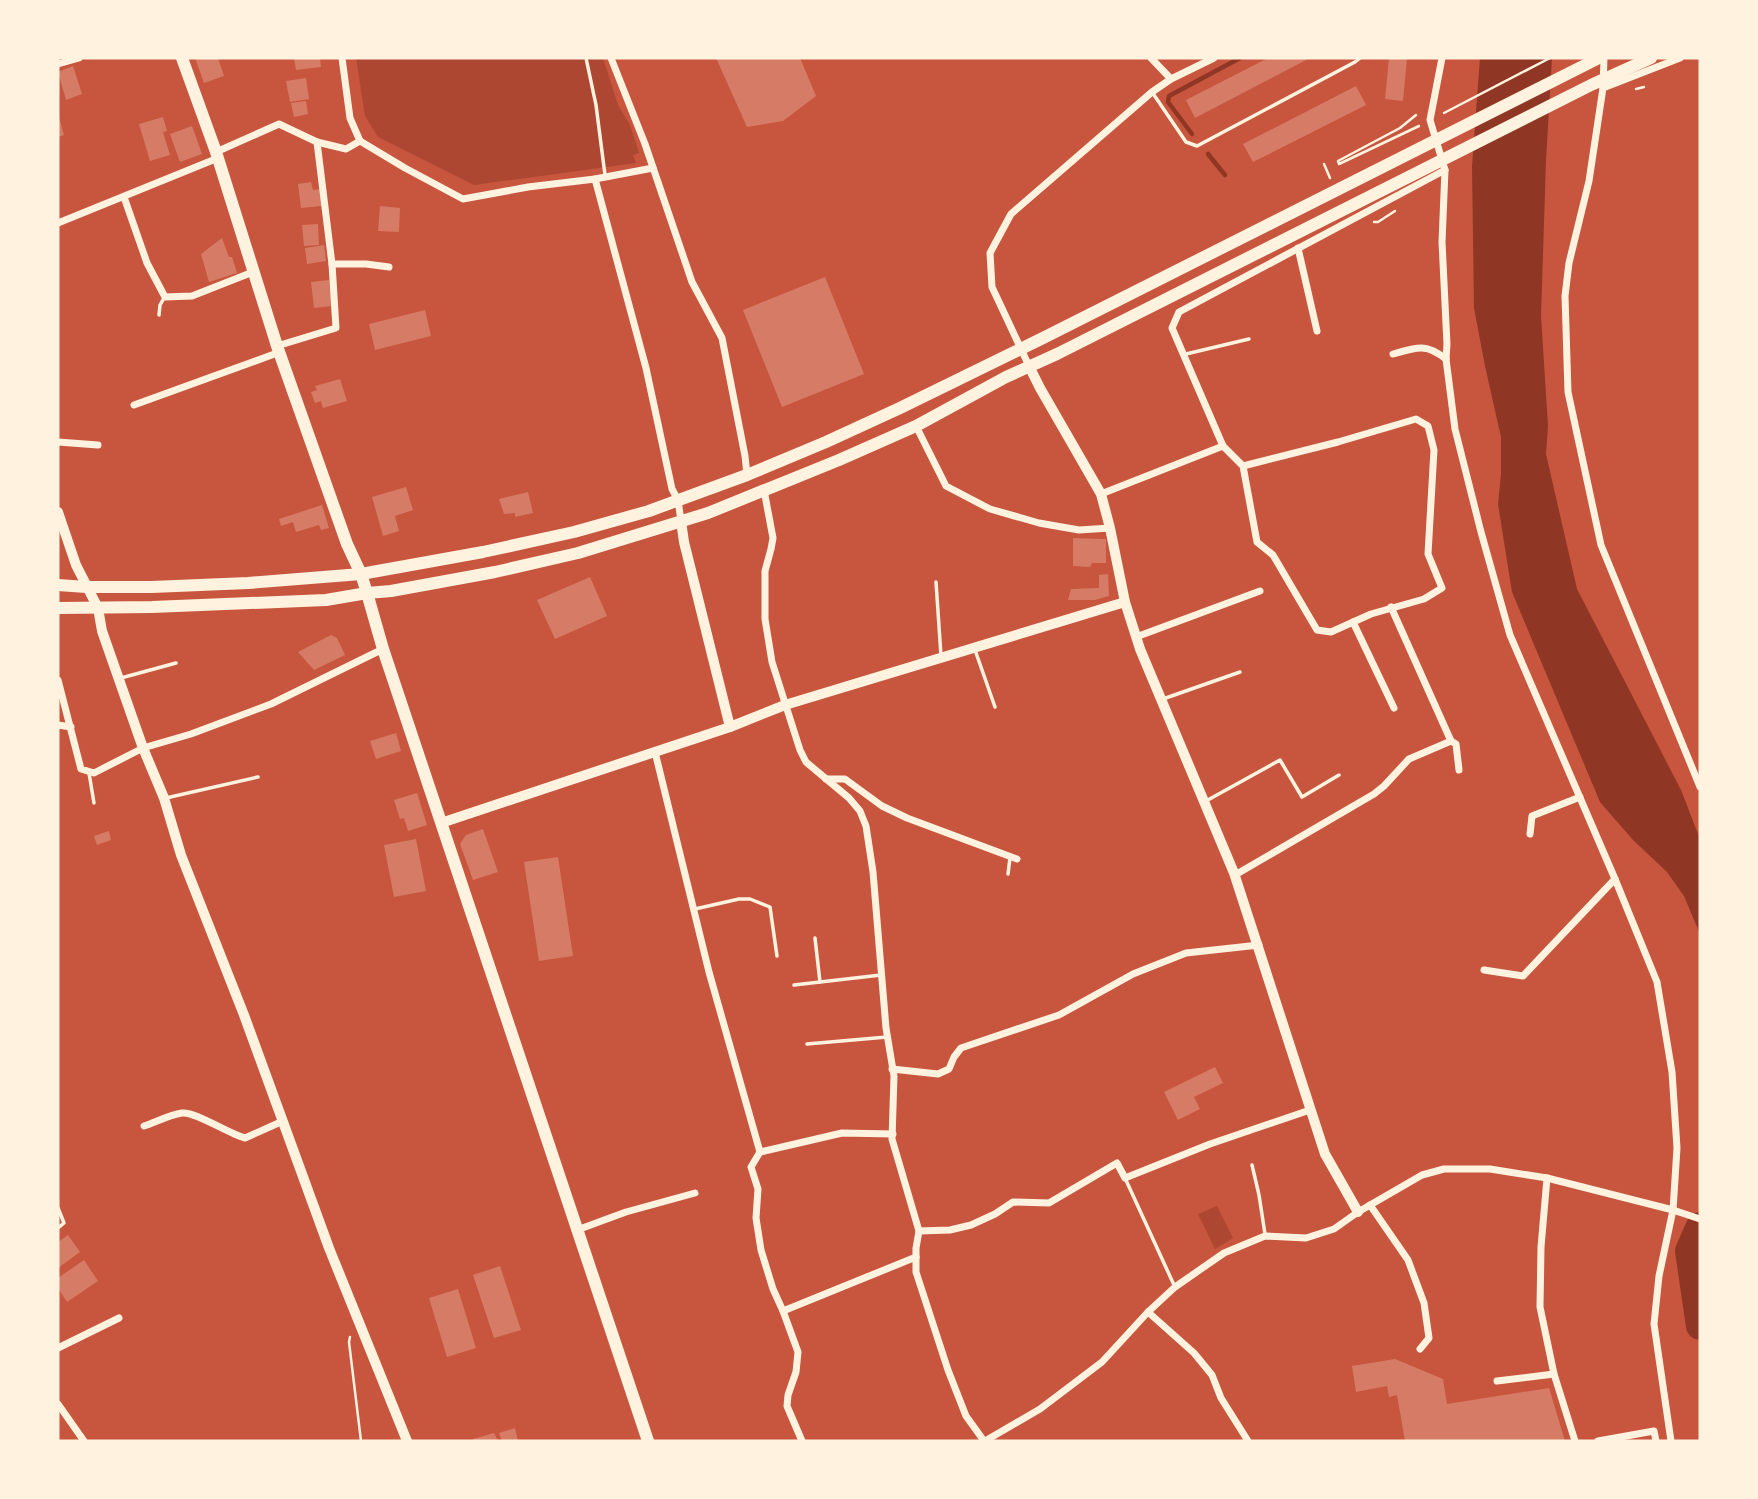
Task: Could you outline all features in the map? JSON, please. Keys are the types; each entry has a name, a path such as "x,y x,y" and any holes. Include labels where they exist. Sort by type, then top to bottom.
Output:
{"main road":[{"path":"183,58 279,349 347,544 361,574 383,649 648,1441"},
{"path":"58,584 86,587 248,583 361,574 574,532 649,511 747,475 900,408 1601,58"},
{"path":"58,608 326,600 391,591 566,556 708,513 916,426 1029,366 1591,85 1651,58"}],"street":[{"path":"58,64 79,58"},
{"path":"342,58 351,118 360,141 463,199 653,168"},
{"path":"611,58 645,144 692,282 722,338 746,456 747,475"},
{"path":"1151,58 1171,79"},
{"path":"1214,58 1171,79 1152,92 1011,214 990,253 992,287 1040,388 1101,494 1125,602 1136,637 1235,874 1325,1154 1358,1212"},
{"path":"1442,58 1430,120 1445,170 1441,243 1446,359 1455,429 1510,635 1657,982 1672,1072 1677,1148 1674,1211 1659,1276 1654,1324 1671,1441"},
{"path":"1601,58 1602,88 1589,181 1569,263 1564,296 1568,392 1601,545 1700,786"},
{"path":"1602,88 1680,58"},
{"path":"58,223 124,197 279,124 317,142 346,149 360,141"},
{"path":"134,405 336,328 332,264 317,142"},
{"path":"1243,466 1416,419 1428,426 1434,450 1428,554 1442,588 1424,598 1371,614 1331,632 1317,630 1273,555 1257,542 1243,466 1223,446 1172,328 1179,312 1445,170"},
{"path":"595,179 646,368 672,489 678,500 684,542 730,727"},
{"path":"124,197 147,262 165,297 192,296 253,272"},
{"path":"1298,248 1317,331"},
{"path":"332,264 389,267"},
{"path":"1393,354 1418,347 1434,350 1446,359"},
{"path":"916,426 946,486 990,509 1039,523 1079,530 1110,528"},
{"path":"58,442 98,445"},
{"path":"1101,494 1223,446"},
{"path":"764,489 773,537 765,571 765,619 772,662 806,762 849,798 860,811 866,826 892,1069 892,1139 919,1231 916,1272 966,1416 985,1441 1040,1409 1102,1362 1175,1287 1224,1253 1265,1236 1306,1238 1334,1229 1422,1175 1444,1169 1490,1169 1547,1178 1700,1219"},
{"path":"58,512 76,565 98,608 100,626 164,798 181,855 219,949 329,1248 407,1441"},
{"path":"1136,637 1260,591"},
{"path":"441,823 730,727 785,705 1125,602"},
{"path":"1391,607 1451,741 1456,744 1459,770"},
{"path":"1353,622 1394,708"},
{"path":"58,680 81,769 94,773 144,748 191,734 271,704 383,649"},
{"path":"58,725 71,727"},
{"path":"1235,874 1374,794 1409,759 1451,741"},
{"path":"655,752 709,972 760,1152"},
{"path":"826,779 845,779 882,806 907,818 1013,858"},
{"path":"1530,834 1532,816 1580,797"},
{"path":"1484,970 1523,976 1615,879"},
{"path":"892,1069 938,1074 949,1069 961,1048 1059,1015 1133,974 1186,953 1259,944"},
{"path":"919,1231 950,1230 971,1225 1013,1202 1049,1203 1117,1163 1125,1178 1210,1144 1310,1110"},
{"path":"144,1126 185,1112 244,1138 283,1121"},
{"path":"802,1441 787,1406 798,1352 761,1250 756,1219 758,1189 751,1167 760,1152 842,1133 893,1134"},
{"path":"1547,1178 1541,1247 1540,1307 1554,1374 1575,1441"},
{"path":"577,1230 626,1212 695,1193"},
{"path":"1370,1205 1408,1260 1424,1303 1429,1338 1420,1349"},
{"path":"783,1311 916,1257"},
{"path":"1148,1312 1194,1353 1212,1375 1221,1398 1248,1441"},
{"path":"58,1348 119,1318"},
{"path":"1497,1381 1554,1374"},
{"path":"59,1407 84,1441"},
{"path":"1598,1441 1654,1431 1656,1441"}],"lane":[{"path":"586,58 606,177"},
{"path":"1152,92 1186,142 1197,146 1360,58"},
{"path":"159,315 160,305 165,297"},
{"path":"1184,355 1249,339"},
{"path":"936,582 941,658"},
{"path":"974,648 995,707"},
{"path":"119,679 176,663"},
{"path":"1161,699 1240,672"},
{"path":"1204,802 1280,760 1302,797 1339,775"},
{"path":"89,771 94,803"},
{"path":"164,798 258,777"},
{"path":"1008,874 1013,858"},
{"path":"693,909 739,899 750,899 770,907 778,956"},
{"path":"815,938 820,982"},
{"path":"794,985 881,975"},
{"path":"807,1044 887,1037"},
{"path":"1252,1165 1265,1236"},
{"path":"1125,1178 1175,1287"},
{"path":"58,1208 64,1223 58,1228"}],"path":[{"path":"354,1310 349,1342 361,1441"}],"shaded area":[{"path":"356,58 603,58 618,105 630,125 639,153 633,155 636,163 474,185 378,137 365,116"},
{"path":"1480,58 1552,58 1541,316 1548,426 1546,454 1577,589 1681,790 1700,839 1700,934 1684,896 1667,872 1633,840 1600,802 1512,592 1498,504 1501,437 1474,308 1472,166"},
{"path":"1217,1206 1233,1238 1215,1249 1198,1214"}],"building":[{"path":"195,58 218,58 224,76 204,83"},
{"path":"294,58 320,58 321,67 296,70"},
{"path":"716,58 800,58 816,96 783,121 747,127"},
{"path":"1268,58 1310,58 1195,118 1186,100"},
{"path":"1389,58 1407,58 1403,101 1385,99"},
{"path":"73,66 82,94 66,100 58,72"},
{"path":"306,78 309,99 290,102 286,81"},
{"path":"1356,86 1366,105 1253,162 1243,144"},
{"path":"306,101 308,114 294,117 291,103"},
{"path":"58,114 64,135 58,137"},
{"path":"163,117 167,131 163,132 170,155 150,161 139,124"},
{"path":"192,126 202,154 180,162 170,134"},
{"path":"311,182 313,190 320,189 322,206 301,208 298,184"},
{"path":"380,206 400,208 399,232 378,231"},
{"path":"318,224 319,245 304,246 302,225"},
{"path":"222,238 237,273 209,282 201,254"},
{"path":"324,245 326,261 307,264 305,248"},
{"path":"825,277 864,374 782,407 743,310"},
{"path":"329,280 332,306 314,308 311,282"},
{"path":"425,310 431,336 375,350 369,324"},
{"path":"340,379 347,401 323,408 321,401 315,403 311,392 317,390 315,386"},
{"path":"406,487 413,510 395,516 399,531 383,536 372,497"},
{"path":"528,492 533,513 515,517 515,513 504,514 499,499"},
{"path":"322,505 329,528 321,530 319,525 296,532 293,522 281,526 279,519"},
{"path":"1073,538 1106,539 1106,563 1092,563 1090,567 1073,566"},
{"path":"1108,574 1109,596 1095,600 1068,600 1071,589 1099,588 1099,575"},
{"path":"590,577 607,616 555,639 537,600"},
{"path":"331,635 337,638 345,655 314,670 298,652"},
{"path":"396,733 401,751 376,759 370,741"},
{"path":"417,793 427,825 408,831 404,818 400,819 394,800"},
{"path":"483,829 498,872 473,880 460,844 466,835"},
{"path":"109,831 111,840 97,845 94,836"},
{"path":"416,839 426,891 394,897 384,845"},
{"path":"558,857 573,956 539,961 524,862"},
{"path":"1215,1067 1223,1083 1194,1097 1200,1109 1178,1120 1164,1092"},
{"path":"68,1235 80,1252 58,1268 58,1242"},
{"path":"84,1260 98,1281 67,1302 58,1288 58,1278"},
{"path":"500,1266 521,1330 494,1338 473,1275"},
{"path":"458,1289 476,1348 447,1357 429,1298"},
{"path":"1395,1359 1443,1379 1447,1404 1549,1388 1565,1441 1405,1441 1397,1395 1389,1397 1387,1386 1356,1392 1352,1366"},
{"path":"515,1428 518,1441 502,1441 499,1433"},
{"path":"494,1433 498,1441 473,1441 473,1439"}],"waterway":[{"path":"1192,134 1168,102 1169,96 1240,58"},
{"path":"1208,154 1225,175"},
{"path":"1700,1226 1689,1251 1700,1326"}]}
